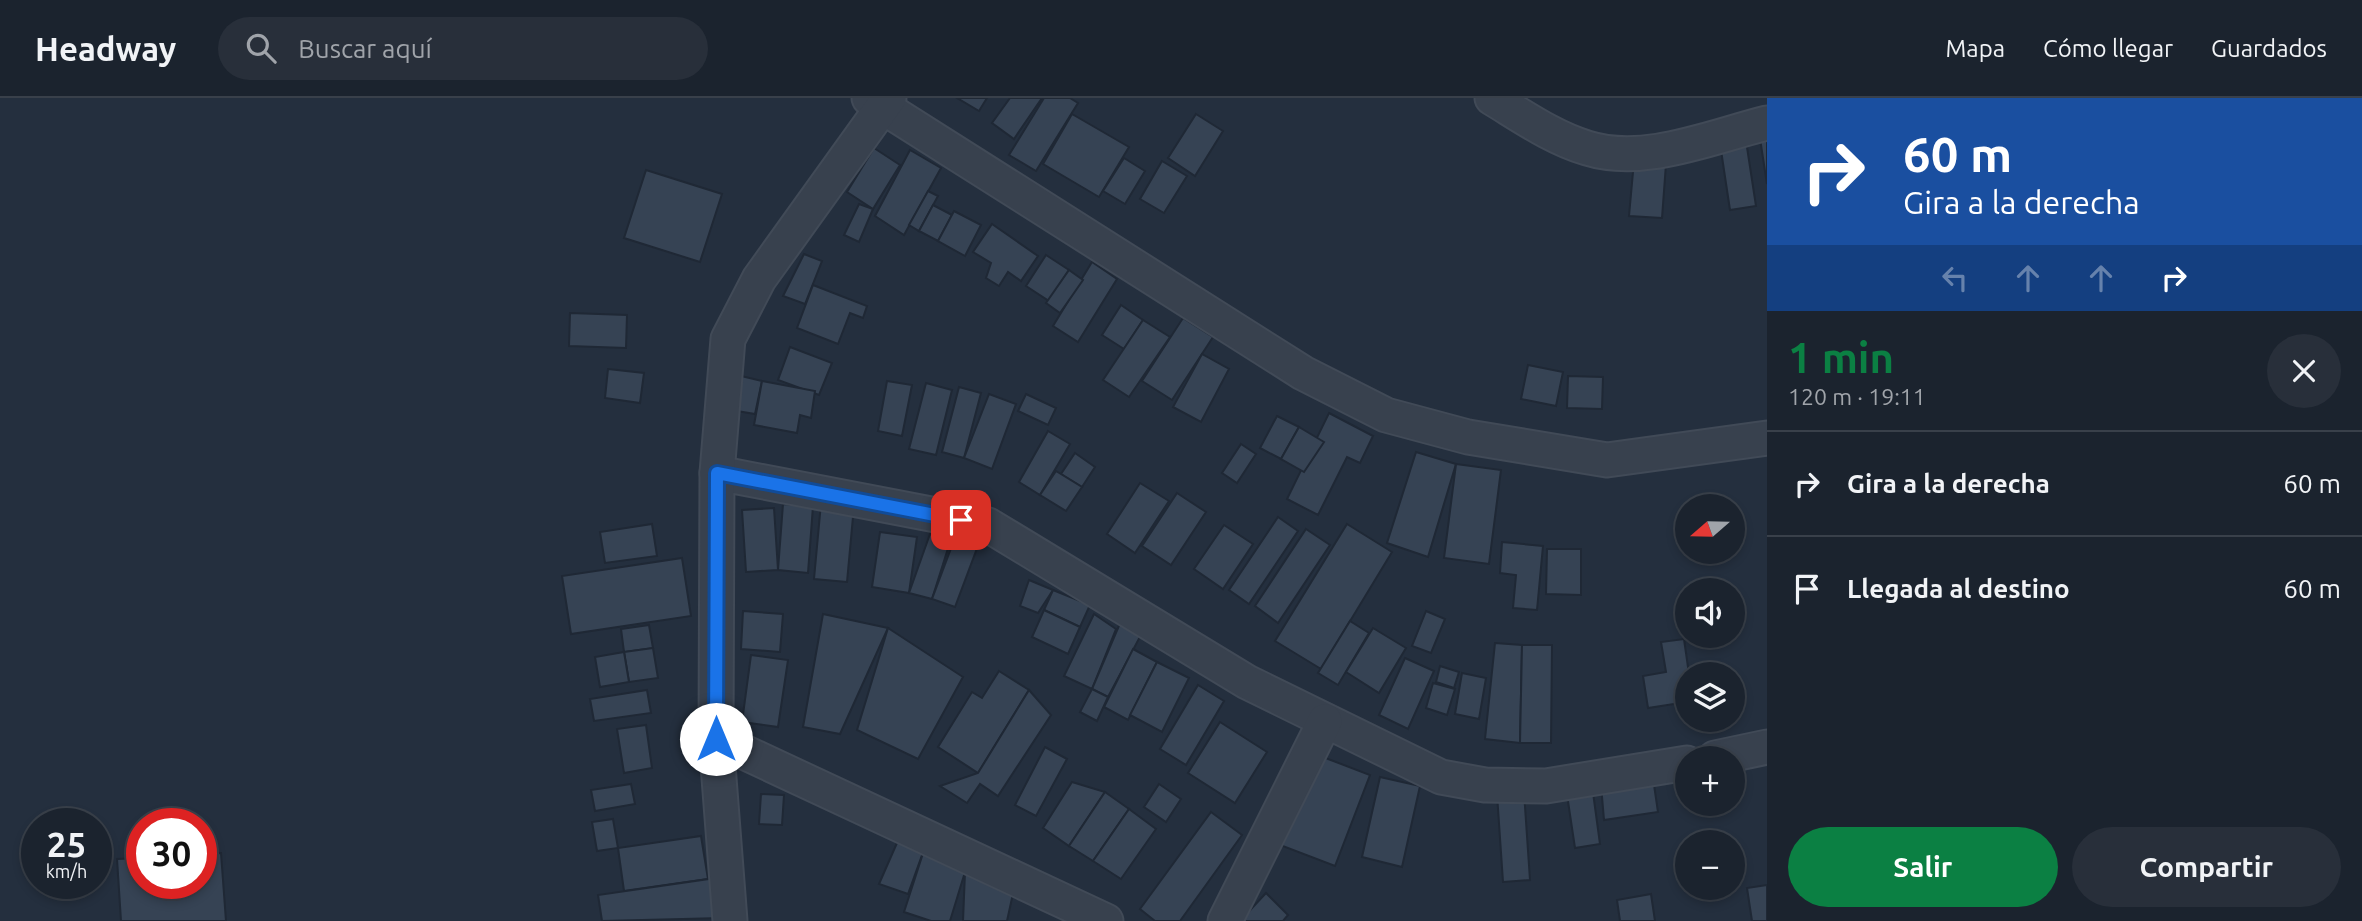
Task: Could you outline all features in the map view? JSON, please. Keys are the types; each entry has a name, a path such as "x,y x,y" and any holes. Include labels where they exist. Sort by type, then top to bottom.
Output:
{"street":[{"path":"1492,98 1563,139 1590,149 1615,153 1655,151 1767,123"},
{"path":"730,921 716,739 717,473 728,339 759,279 880,101 1303,373 1386,415 1468,437 1607,460 1767,438"},
{"path":"717,473 988,525 1247,682 1441,777 1485,785 1546,786 1606,779 1675,765"},
{"path":"1225,921 1325,721"},
{"path":"716,739 1106,921"},
{"path":"1745,752 1767,747"}],"building":[{"path":"957,98 987,98 979,111"},
{"path":"1010,98 1042,98 1014,139 992,123"},
{"path":"1044,98 1070,98 1078,103 1036,171 1009,155"},
{"path":"1072,114 1129,147 1099,197 1043,164"},
{"path":"1196,114 1223,131 1195,176 1168,158"},
{"path":"1767,131 1767,184 1759,132"},
{"path":"1745,134 1756,206 1730,210 1719,137"},
{"path":"874,148 900,165 873,209 847,192"},
{"path":"910,150 941,168 904,235 875,216"},
{"path":"1124,158 1145,171 1125,204 1103,191"},
{"path":"1162,161 1187,176 1164,213 1140,199"},
{"path":"1634,161 1666,164 1662,218 1629,216"},
{"path":"646,170 722,194 700,262 624,238"},
{"path":"928,191 938,196 919,231 909,225"},
{"path":"859,204 873,209 859,242 844,235"},
{"path":"933,205 952,215 938,241 919,231"},
{"path":"954,211 981,225 965,256 938,241"},
{"path":"992,224 1038,256 1021,281 1008,272 999,286 986,278 991,263 973,252"},
{"path":"804,254 822,261 805,304 783,296"},
{"path":"1046,255 1069,270 1049,301 1026,286"},
{"path":"1092,262 1117,279 1078,342 1053,326"},
{"path":"1069,270 1083,280 1060,313 1046,303"},
{"path":"813,285 867,306 863,318 850,313 838,344 797,328"},
{"path":"1121,305 1143,320 1124,349 1102,335"},
{"path":"570,313 627,315 626,348 569,346"},
{"path":"1183,318 1213,337 1172,400 1142,381"},
{"path":"1143,320 1170,337 1129,397 1103,380"},
{"path":"790,347 832,363 819,395 778,380"},
{"path":"1202,354 1229,369 1201,422 1173,407"},
{"path":"1528,365 1563,372 1556,406 1521,399"},
{"path":"608,369 644,373 640,403 605,398"},
{"path":"737,375 762,381 755,414 731,410"},
{"path":"1568,376 1603,377 1602,409 1567,408"},
{"path":"762,381 815,391 811,418 800,415 797,433 754,425"},
{"path":"887,381 912,385 902,436 878,431"},
{"path":"926,383 952,390 936,455 909,449"},
{"path":"959,387 981,393 964,458 942,452"},
{"path":"989,394 1016,404 992,469 964,458"},
{"path":"1026,394 1056,408 1048,425 1018,411"},
{"path":"1329,413 1373,436 1360,463 1347,457 1318,515 1287,499"},
{"path":"1277,416 1299,427 1281,459 1260,448"},
{"path":"1299,427 1324,442 1304,472 1281,459"},
{"path":"1048,431 1070,444 1040,495 1019,482"},
{"path":"1241,444 1256,454 1237,483 1222,473"},
{"path":"1416,452 1456,464 1428,557 1387,543"},
{"path":"1075,453 1095,467 1082,487 1061,474"},
{"path":"1456,464 1501,470 1489,564 1444,558"},
{"path":"1056,471 1082,487 1066,511 1040,495"},
{"path":"1140,483 1169,501 1135,553 1107,534"},
{"path":"1177,493 1206,512 1171,565 1142,546"},
{"path":"821,503 854,506 847,582 814,579"},
{"path":"783,504 813,506 808,573 778,570"},
{"path":"774,508 778,570 746,572 742,510"},
{"path":"1278,517 1298,531 1249,604 1229,590"},
{"path":"652,524 657,556 605,563 600,532"},
{"path":"1347,524 1392,552 1321,669 1275,641"},
{"path":"1224,525 1253,544 1223,589 1194,569"},
{"path":"1306,529 1330,545 1278,623 1255,606"},
{"path":"880,532 917,537 909,593 872,587"},
{"path":"930,534 950,542 932,599 909,593"},
{"path":"956,535 979,543 955,607 932,599"},
{"path":"1502,542 1543,546 1537,610 1513,608 1516,575 1500,573"},
{"path":"1547,549 1581,549 1581,595 1546,594"},
{"path":"682,558 691,616 571,634 562,576"},
{"path":"1029,580 1053,590 1038,613 1020,606"},
{"path":"1053,590 1090,605 1080,627 1044,610"},
{"path":"1044,610 1080,627 1068,654 1032,637"},
{"path":"743,611 783,614 780,652 741,649"},
{"path":"1426,611 1445,619 1431,653 1412,646"},
{"path":"823,614 888,628 840,734 803,727"},
{"path":"1094,614 1116,629 1092,689 1064,676"},
{"path":"1121,621 1142,633 1108,697 1092,689"},
{"path":"1350,621 1369,633 1338,685 1318,673"},
{"path":"649,625 653,648 624,652 621,629"},
{"path":"888,628 963,677 918,759 857,730"},
{"path":"1373,628 1406,648 1379,693 1346,672"},
{"path":"1675,640 1675,648 1685,648 1687,662 1675,662 1675,704 1648,708 1643,676 1666,672 1661,642"},
{"path":"1495,643 1522,645 1520,743 1485,739"},
{"path":"1522,645 1552,645 1551,743 1520,743"},
{"path":"653,648 658,678 629,682 624,652"},
{"path":"1133,649 1157,662 1128,720 1104,707"},
{"path":"624,652 629,682 600,687 595,657"},
{"path":"751,655 788,660 778,727 742,722"},
{"path":"1405,658 1434,671 1408,729 1379,715"},
{"path":"1157,662 1189,678 1162,732 1130,715"},
{"path":"1440,666 1459,672 1454,688 1436,682"},
{"path":"999,671 1029,690 978,773 938,747 972,692 982,698"},
{"path":"1462,673 1486,678 1479,719 1455,714"},
{"path":"1433,683 1455,689 1447,715 1426,708"},
{"path":"1198,685 1224,701 1186,765 1160,749"},
{"path":"1092,689 1108,697 1097,721 1080,712"},
{"path":"647,690 651,713 594,721 590,699"},
{"path":"1029,690 1051,715 998,796 980,784 967,803 940,786 978,773"},
{"path":"1220,722 1267,752 1235,803 1188,773"},
{"path":"646,725 652,768 624,773 617,729"},
{"path":"1045,747 1067,759 1036,816 1015,805"},
{"path":"1315,754 1370,775 1335,866 1280,845"},
{"path":"1380,777 1420,786 1402,867 1362,857"},
{"path":"1653,778 1658,812 1604,820 1601,785"},
{"path":"1072,782 1105,792 1069,846 1043,828"},
{"path":"631,784 635,804 595,811 591,790"},
{"path":"1159,784 1181,799 1166,822 1144,807"},
{"path":"1592,785 1600,844 1575,848 1566,788"},
{"path":"1105,792 1129,809 1093,861 1069,846"},
{"path":"1524,792 1530,880 1503,882 1497,794"},
{"path":"761,794 784,795 782,825 759,824"},
{"path":"1129,809 1156,829 1121,879 1093,861"},
{"path":"1211,812 1242,835 1180,921 1155,921 1140,909"},
{"path":"613,819 618,848 597,851 592,822"},
{"path":"701,836 708,879 624,891 618,848"},
{"path":"900,836 926,844 908,894 879,884"},
{"path":"926,844 965,872 950,921 931,921 904,912"},
{"path":"217,853 221,853 226,921 121,921 117,859 126,859 126,899 217,899"},
{"path":"965,872 1014,889 1007,921 963,921"},
{"path":"716,878 723,918 602,921 598,895"},
{"path":"1767,885 1767,921 1752,921 1747,888"},
{"path":"1266,893 1288,915 1283,921 1240,921"},
{"path":"1651,894 1655,921 1620,921 1617,900"}],"route":[{"path":"716,739 717,473 961,520"}]}
